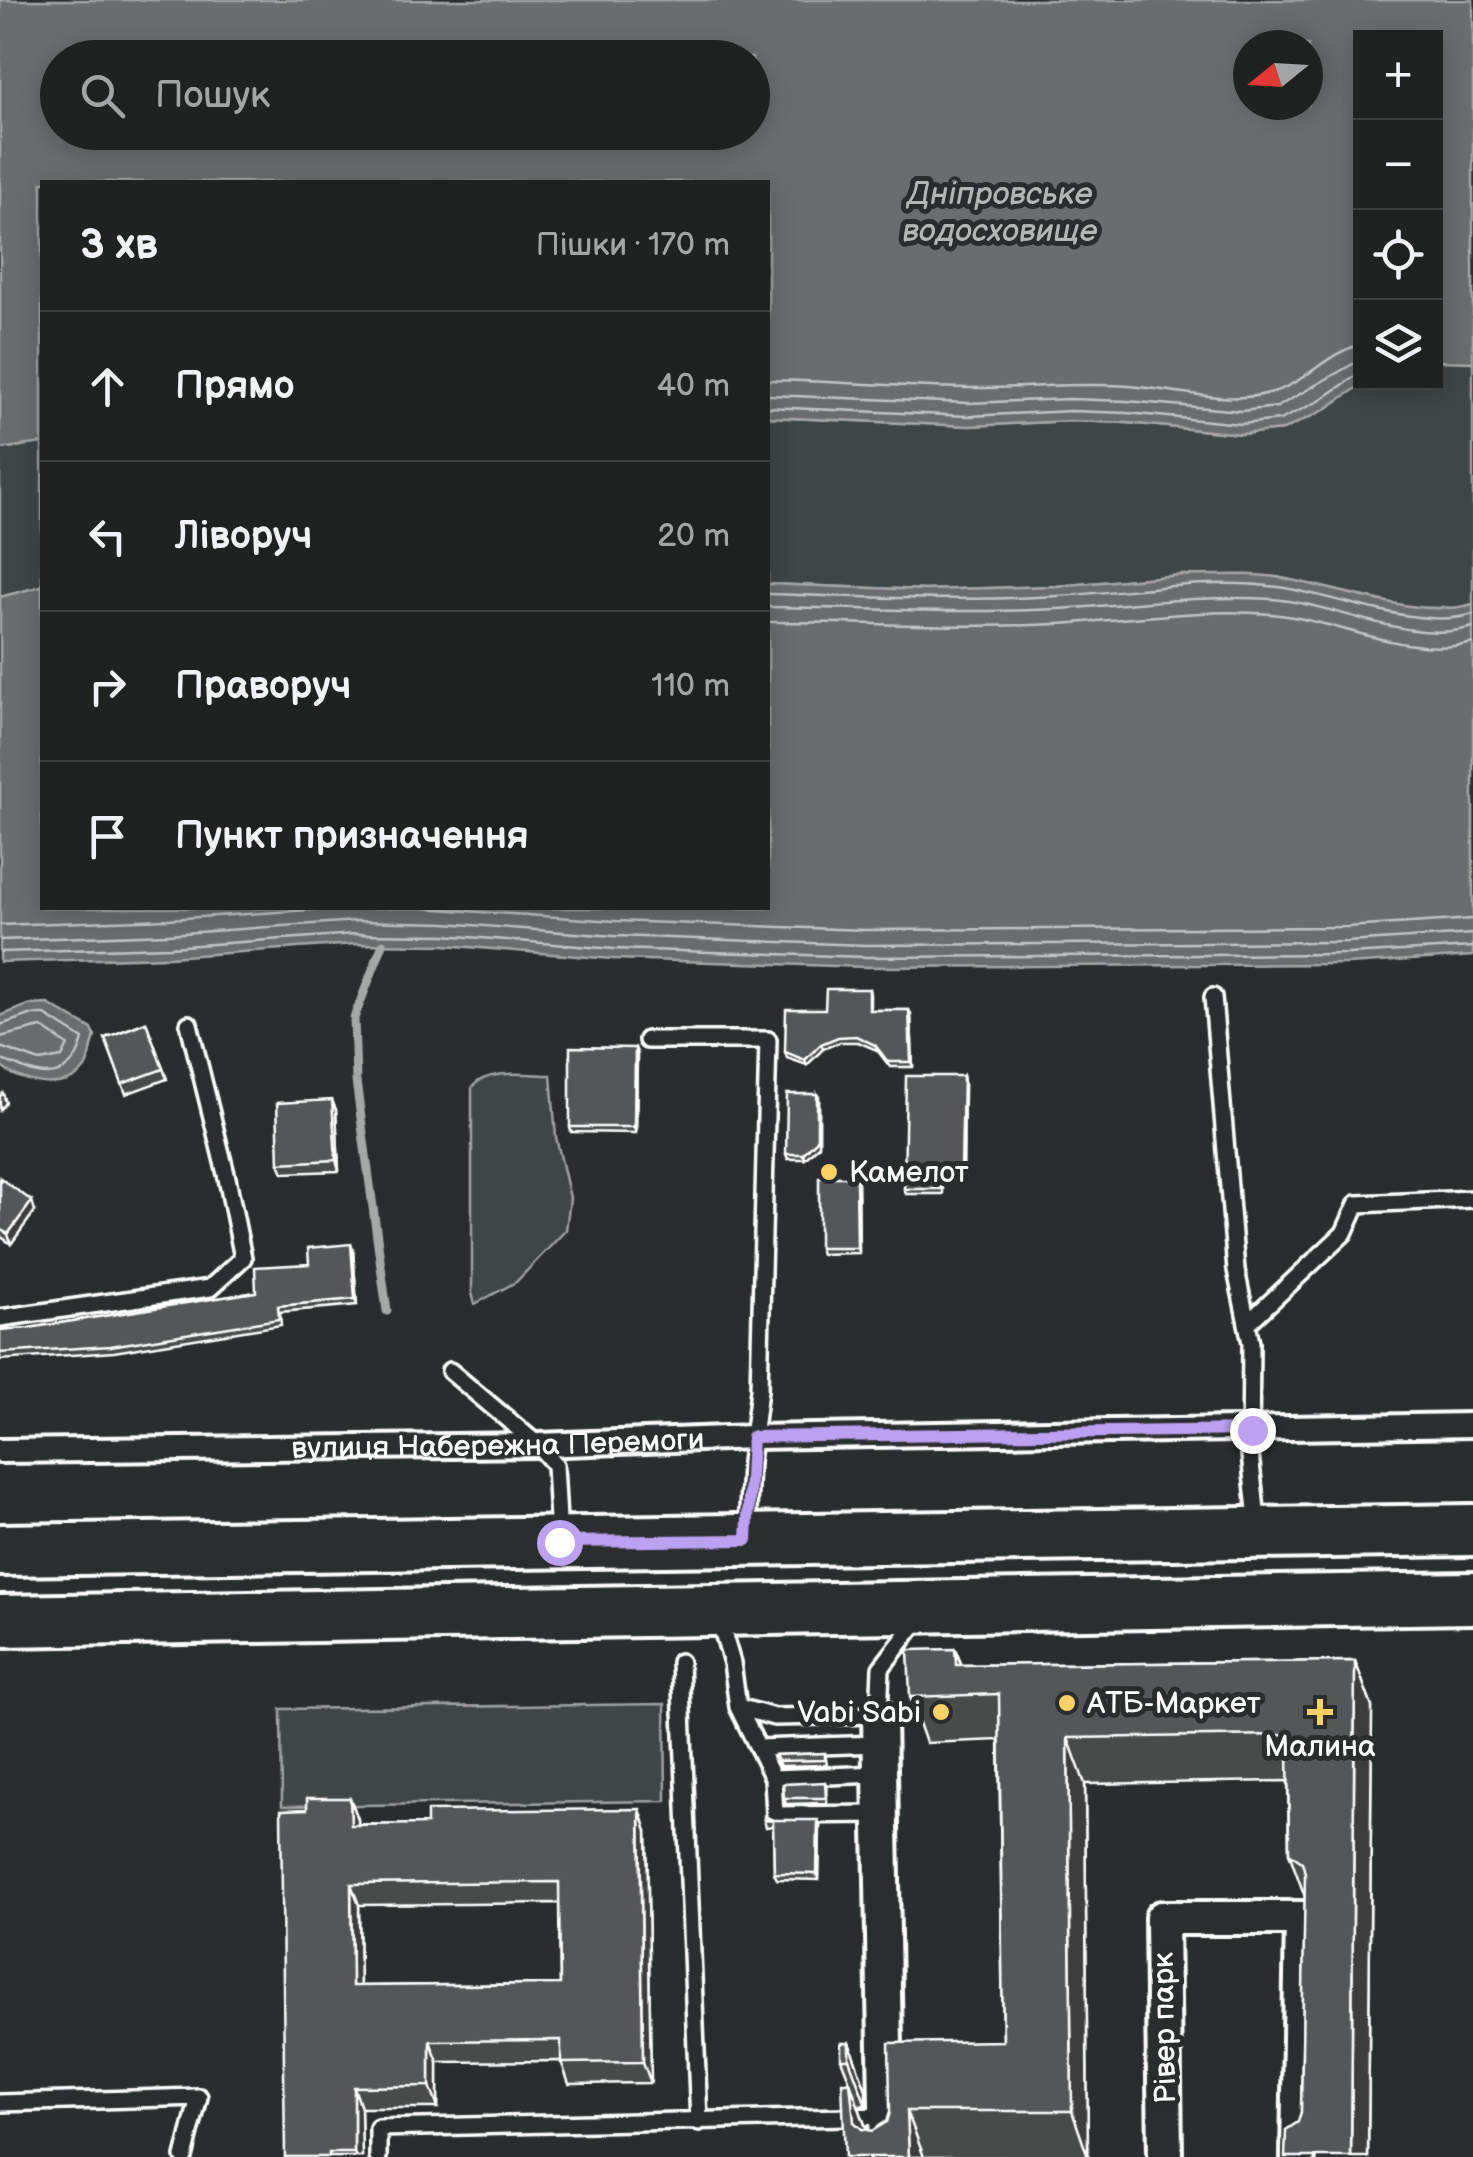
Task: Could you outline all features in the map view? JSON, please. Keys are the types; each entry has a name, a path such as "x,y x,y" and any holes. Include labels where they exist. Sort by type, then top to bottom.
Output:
{"main road":[{"path":"0,1550 1473,1530"},
{"path":"1114,1536 1114,1606"},
{"path":"290,1547 290,1616"},
{"path":"0,1621 1473,1598"}],"street":[{"name":"вулиця Набережна Перемоги","path":"0,1452 1473,1425"},
{"path":"880,1744 887,2157"},
{"name":"Рівер парк","path":"1166,2157 1162,1918 1302,1918 1298,2157"}],"lane":[{"path":"1213,996 1236,1270 1252,1343 1250,1454 1258,1532"},
{"path":"0,1318 210,1288 243,1258 228,1178 189,1024"},
{"path":"646,1040 768,1040 759,1370 747,1540"},
{"path":"1247,1324 1344,1232 1358,1204 1473,1199"},
{"path":"450,1371 556,1464 559,1542"},
{"path":"880,1744 881,1668 928,1607"},
{"path":"716,1610 732,1663 738,1708 773,1778 774,1815 882,1814"},
{"path":"680,1662 699,2122"},
{"path":"738,1708 880,1744"},
{"path":"758,1748 880,1744"},
{"path":"773,1778 880,1744"},
{"path":"0,2102 199,2097 184,2157"},
{"path":"378,2157 378,2128 887,2116"}],"shaded area":[{"path":"1443,360 1473,362 1473,604 1461,608 1413,608 1277,577 1180,575 1057,586 925,590 770,584 770,417 970,426 1071,421 1127,423 1241,434 1283,430 1354,390 1443,390"},
{"path":"40,443 40,587 0,597 0,449"},
{"path":"498,1075 551,1075 556,1137 570,1198 566,1230 516,1282 475,1304 472,1087"},
{"path":"665,1704 666,1801 282,1806 281,1709"}],"water":[{"name":"Дніпровське водосховище","path":"0,0 1473,0 1473,362 1443,361 1443,30 1353,30 1354,390 1283,430 1241,434 1127,423 1071,421 970,426 770,417 770,180 40,180 40,443 0,449"},
{"path":"1180,575 1269,576 1404,605 1452,608 1473,604 1473,956 1348,964 866,967 613,959 444,945 356,944 169,957 0,962 0,597 40,587 40,910 770,910 770,584 925,590 1057,586"},
{"path":"48,1004 92,1029 95,1036 85,1068 66,1081 55,1083 31,1081 0,1066 0,1016 28,1005"}],"building":[{"path":"826,989 869,989 869,1010 909,1010 911,1062 888,1062 875,1045 856,1036 838,1037 821,1044 805,1060 785,1052 786,1009 825,1009"},
{"path":"146,1022 163,1069 122,1084 105,1038"},
{"path":"570,1047 635,1048 634,1127 570,1127"},
{"path":"906,1076 963,1076 961,1172 941,1172 941,1189 904,1189"},
{"path":"787,1094 817,1094 817,1140 803,1154 786,1154"},
{"path":"332,1100 336,1160 279,1163 277,1103"},
{"path":"819,1177 856,1177 857,1248 819,1248"},
{"path":"0,1178 32,1201 8,1234 0,1229"},
{"path":"351,1244 355,1299 278,1306 279,1319 111,1346 0,1353 0,1330 256,1292 255,1267 309,1264 308,1248"},
{"path":"955,1649 956,1665 1355,1661 1351,2157 1285,2157 1286,2130 1298,2122 1301,2112 1305,1873 1302,1862 1289,1853 1288,1735 1068,1738 1072,2111 907,2111 909,2157 845,2157 842,2082 850,2082 854,2122 872,2131 887,2122 889,2043 1003,2041 999,1694 910,1697 908,1650"},
{"path":"825,1753 825,1760 778,1761 775,1755"},
{"path":"825,1782 826,1798 784,1798 783,1784"},
{"path":"307,1798 350,1798 351,1825 427,1824 427,1811 640,1809 643,2062 561,2063 561,2040 430,2041 430,2086 354,2087 354,2153 285,2157 281,1810 307,1809","holes":["559,1882 560,1984 352,1986 351,1884"]},
{"path":"773,1820 818,1820 817,1874 774,1873"},
{"path":"841,2043 849,2043 849,2059 841,2059"}],"waterway":[{"path":"383,944 354,1018 356,1081 387,1311"}],"place":[{"name":"Камелот","path":"829,1172"},
{"name":"АТБ-Маркет","path":"1067,1703"},
{"name":"Vabi Sabi","path":"941,1712"},
{"name":"Малина","path":"1320,1712"}],"route":[{"path":"559,1542 747,1540 752,1437 1252,1430"}]}
